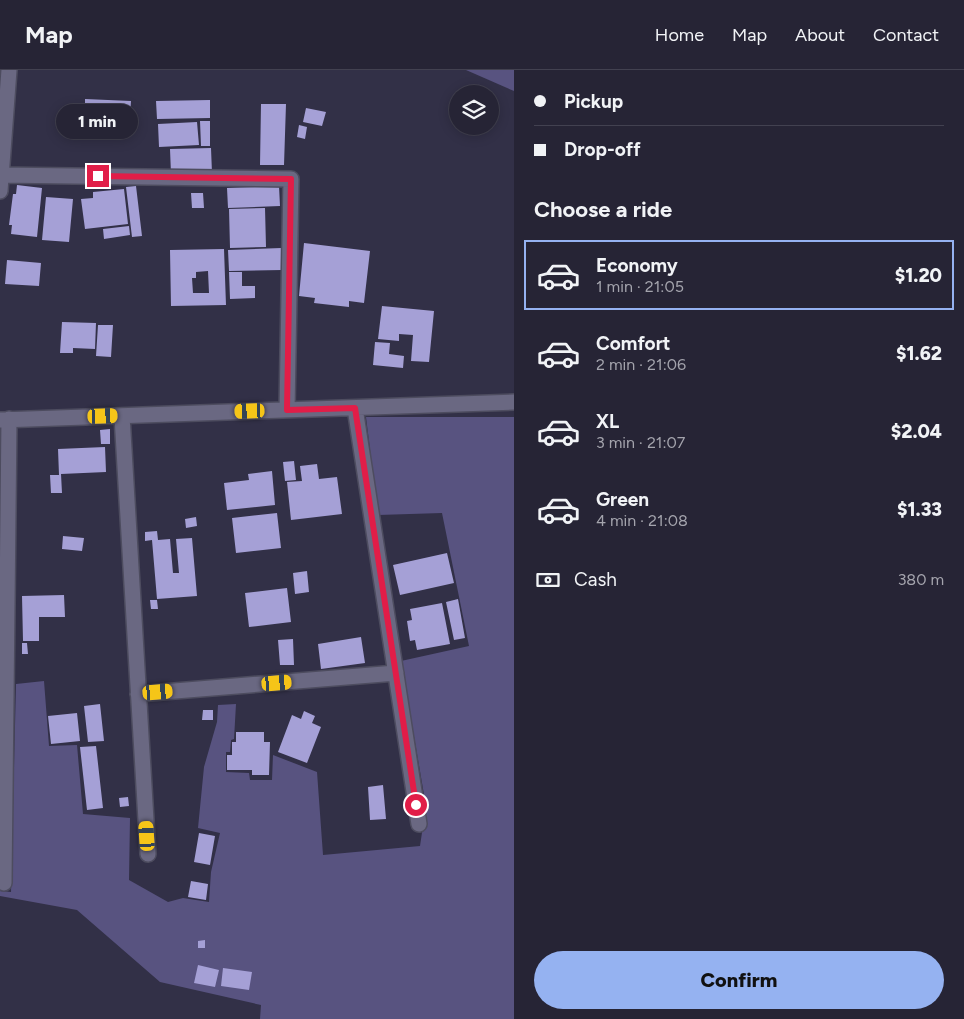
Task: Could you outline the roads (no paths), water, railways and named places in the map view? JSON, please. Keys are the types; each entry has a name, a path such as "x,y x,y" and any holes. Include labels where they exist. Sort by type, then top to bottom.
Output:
{"street":[{"path":"0,191 9,70"},
{"path":"1,175 291,179 287,410"},
{"path":"4,883 4,419 514,402"},
{"path":"355,408 419,824"},
{"path":"122,416 148,854"},
{"path":"138,694 396,673"}]}
